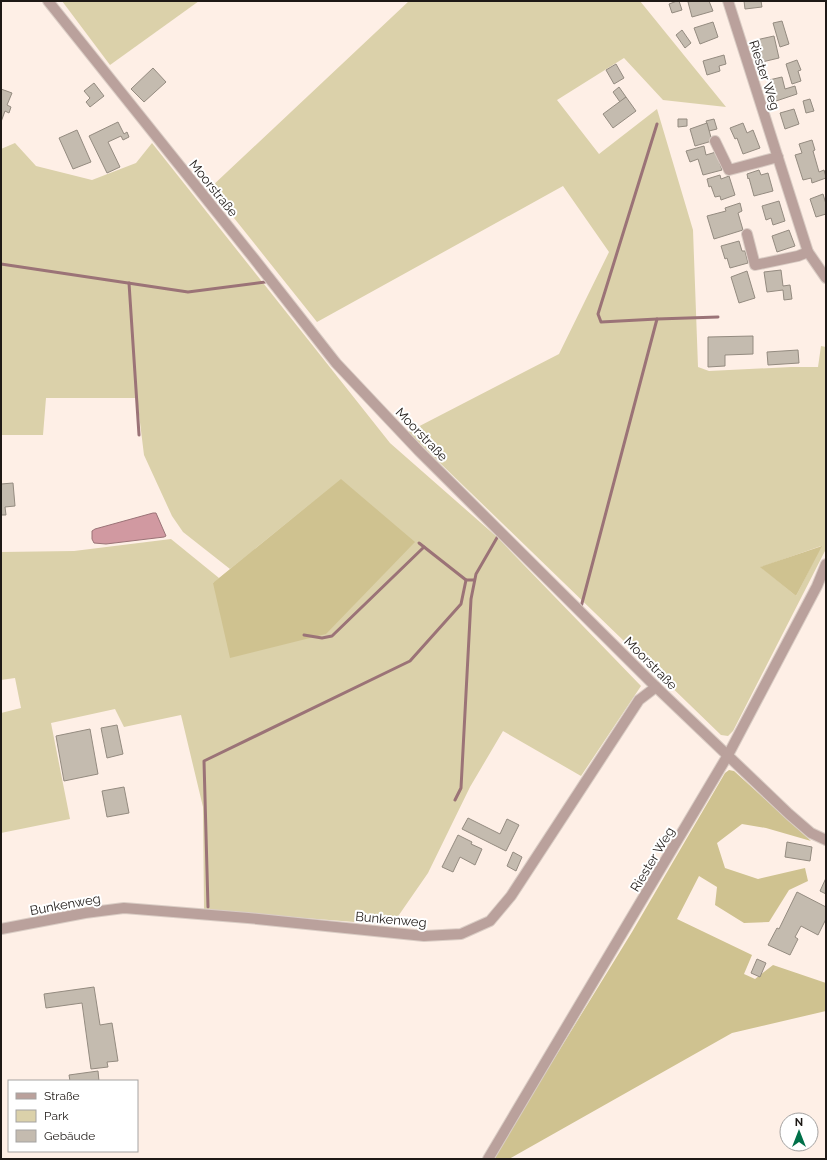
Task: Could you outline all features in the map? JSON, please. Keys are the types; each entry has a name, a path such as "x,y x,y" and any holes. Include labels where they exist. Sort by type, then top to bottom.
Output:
{"street":[{"name":"Moorstraße","path":"48,1 336,363 419,451 656,687 804,828 826,840"},
{"name":"Riester Weg","path":"728,1 808,252 826,278"},
{"path":"715,141 729,170 778,157"},
{"path":"747,234 756,265 798,256 808,252"},
{"name":"Riester Weg","path":"488,1159 728,756 826,564"},
{"name":"Bunkenweg","path":"1,929 85,912 124,908 248,918 424,936 461,934 490,921 511,896 639,700 656,687"}],"green space":[{"path":"62,1 199,1 110,65"},
{"path":"409,1 640,1 726,107 663,100 624,58 557,100 599,154 657,109 693,230 698,367 709,371 818,367 821,346 826,347 826,549 733,731 728,736 721,735 408,432 559,354 609,252 563,186 317,322 210,188","holes":["821,546 796,596 761,567"]},
{"path":"15,143 36,166 92,180 136,163 152,143 390,443 497,537 641,686 581,776 503,731 470,787 428,873 392,925 204,910 203,807 181,715 124,727 115,709 51,723 70,819 1,833 1,713 21,708 15,678 1,680 1,552 74,551 171,539 219,578 213,583 341,479 230,569 183,532 172,516 144,455 137,398 46,398 43,435 1,435 1,149"}],"shaded area":[{"path":"341,479 415,542 326,634 230,658 213,583"},
{"path":"156,513 166,536 106,544 94,543 92,539 92,531 95,529"},
{"path":"822,546 796,596 760,567"},
{"path":"729,770 734,771 811,841 766,828 742,824 717,843 725,868 758,879 805,868 808,881 789,890 769,922 744,923 715,905 717,887 699,876 677,919 752,955 744,974 755,979 773,965 826,983 826,1011 732,1033 509,1159 494,1159 496,1153 632,932 725,773"}],"building":[{"path":"679,1 682,10 672,13 669,4"},
{"path":"709,1 713,11 692,17 688,2"},
{"path":"744,1 761,1 762,7 745,9"},
{"path":"782,21 789,44 780,47 773,23"},
{"path":"713,22 718,37 700,44 694,28"},
{"path":"682,30 691,43 685,48 676,35"},
{"path":"774,36 779,58 762,62 756,40"},
{"path":"724,55 726,64 719,66 720,71 707,75 703,61"},
{"path":"797,60 801,70 798,71 801,81 792,84 786,64"},
{"path":"616,64 624,78 614,84 606,70"},
{"path":"153,68 166,82 144,102 131,89"},
{"path":"782,77 785,89 795,86 797,94 776,101 769,80"},
{"path":"94,83 104,96 90,107 86,102 90,98 84,91"},
{"path":"619,87 626,97 620,102 613,92"},
{"path":"1,89 12,93 7,105 11,107 9,113 5,111 1,122"},
{"path":"626,97 636,111 613,128 603,114"},
{"path":"810,99 814,111 806,113 803,101"},
{"path":"794,109 799,124 785,129 780,113"},
{"path":"678,119 687,119 687,126 678,127"},
{"path":"714,119 717,129 709,131 706,121"},
{"path":"118,122 124,134 127,132 129,137 123,140 121,136 108,142 120,167 107,173 89,136"},
{"path":"707,123 712,141 695,146 690,129"},
{"path":"743,123 747,133 753,130 760,148 743,154 737,138 735,139 730,128"},
{"path":"77,130 91,162 73,169 59,138"},
{"path":"812,140 815,150 813,151 819,172 824,170 826,178 812,183 811,178 803,180 795,155 802,153 799,144"},
{"path":"704,146 706,155 716,152 722,170 703,175 698,159 690,162 686,151"},
{"path":"759,170 761,175 768,173 773,191 754,196 747,174"},
{"path":"720,175 721,179 729,176 735,195 721,200 720,196 715,197 711,186 709,187 707,179"},
{"path":"823,194 826,204 826,214 816,217 810,199"},
{"path":"779,201 785,221 773,225 771,218 766,220 762,206"},
{"path":"740,203 742,211 738,213 743,230 714,239 707,216 726,211 725,208"},
{"path":"789,230 795,246 777,252 772,236"},
{"path":"739,241 742,251 745,251 748,263 730,268 727,258 725,259 721,246"},
{"path":"781,270 783,286 790,285 792,299 784,300 783,290 767,292 764,272"},
{"path":"747,271 755,298 739,303 731,277"},
{"path":"753,336 753,354 725,355 725,366 708,367 708,337"},
{"path":"798,350 799,363 768,365 767,352"},
{"path":"13,483 15,506 5,507 6,515 1,515 1,484"},
{"path":"117,725 123,754 107,758 101,728"},
{"path":"90,729 98,774 64,781 56,736"},
{"path":"124,787 129,813 107,817 102,791"},
{"path":"468,818 500,834 507,819 519,825 506,851 462,829"},
{"path":"458,835 472,842 471,844 482,849 475,865 460,857 453,872 442,867"},
{"path":"787,842 812,847 810,861 785,857"},
{"path":"513,852 522,857 516,871 507,866"},
{"path":"826,878 826,894 820,891"},
{"path":"797,892 826,907 826,919 818,935 801,926 795,937 798,939 790,955 768,945 777,928 779,929"},
{"path":"757,959 766,963 760,977 751,973"},
{"path":"94,987 100,1025 112,1023 118,1061 107,1062 108,1067 91,1069 82,1003 46,1008 44,994"},
{"path":"98,1071 99,1080 70,1080 69,1075"}],"waterway":[{"path":"657,124 598,314 601,322 718,317"},
{"path":"1,264 188,292 265,282"},
{"path":"129,283 139,435"},
{"path":"581,607 657,319"},
{"path":"455,800 461,788 471,599 476,574 498,536"},
{"path":"419,543 466,580"},
{"path":"304,635 322,638 332,636 424,547"},
{"path":"208,907 204,761 410,661 461,604 466,580 474,580"}]}
